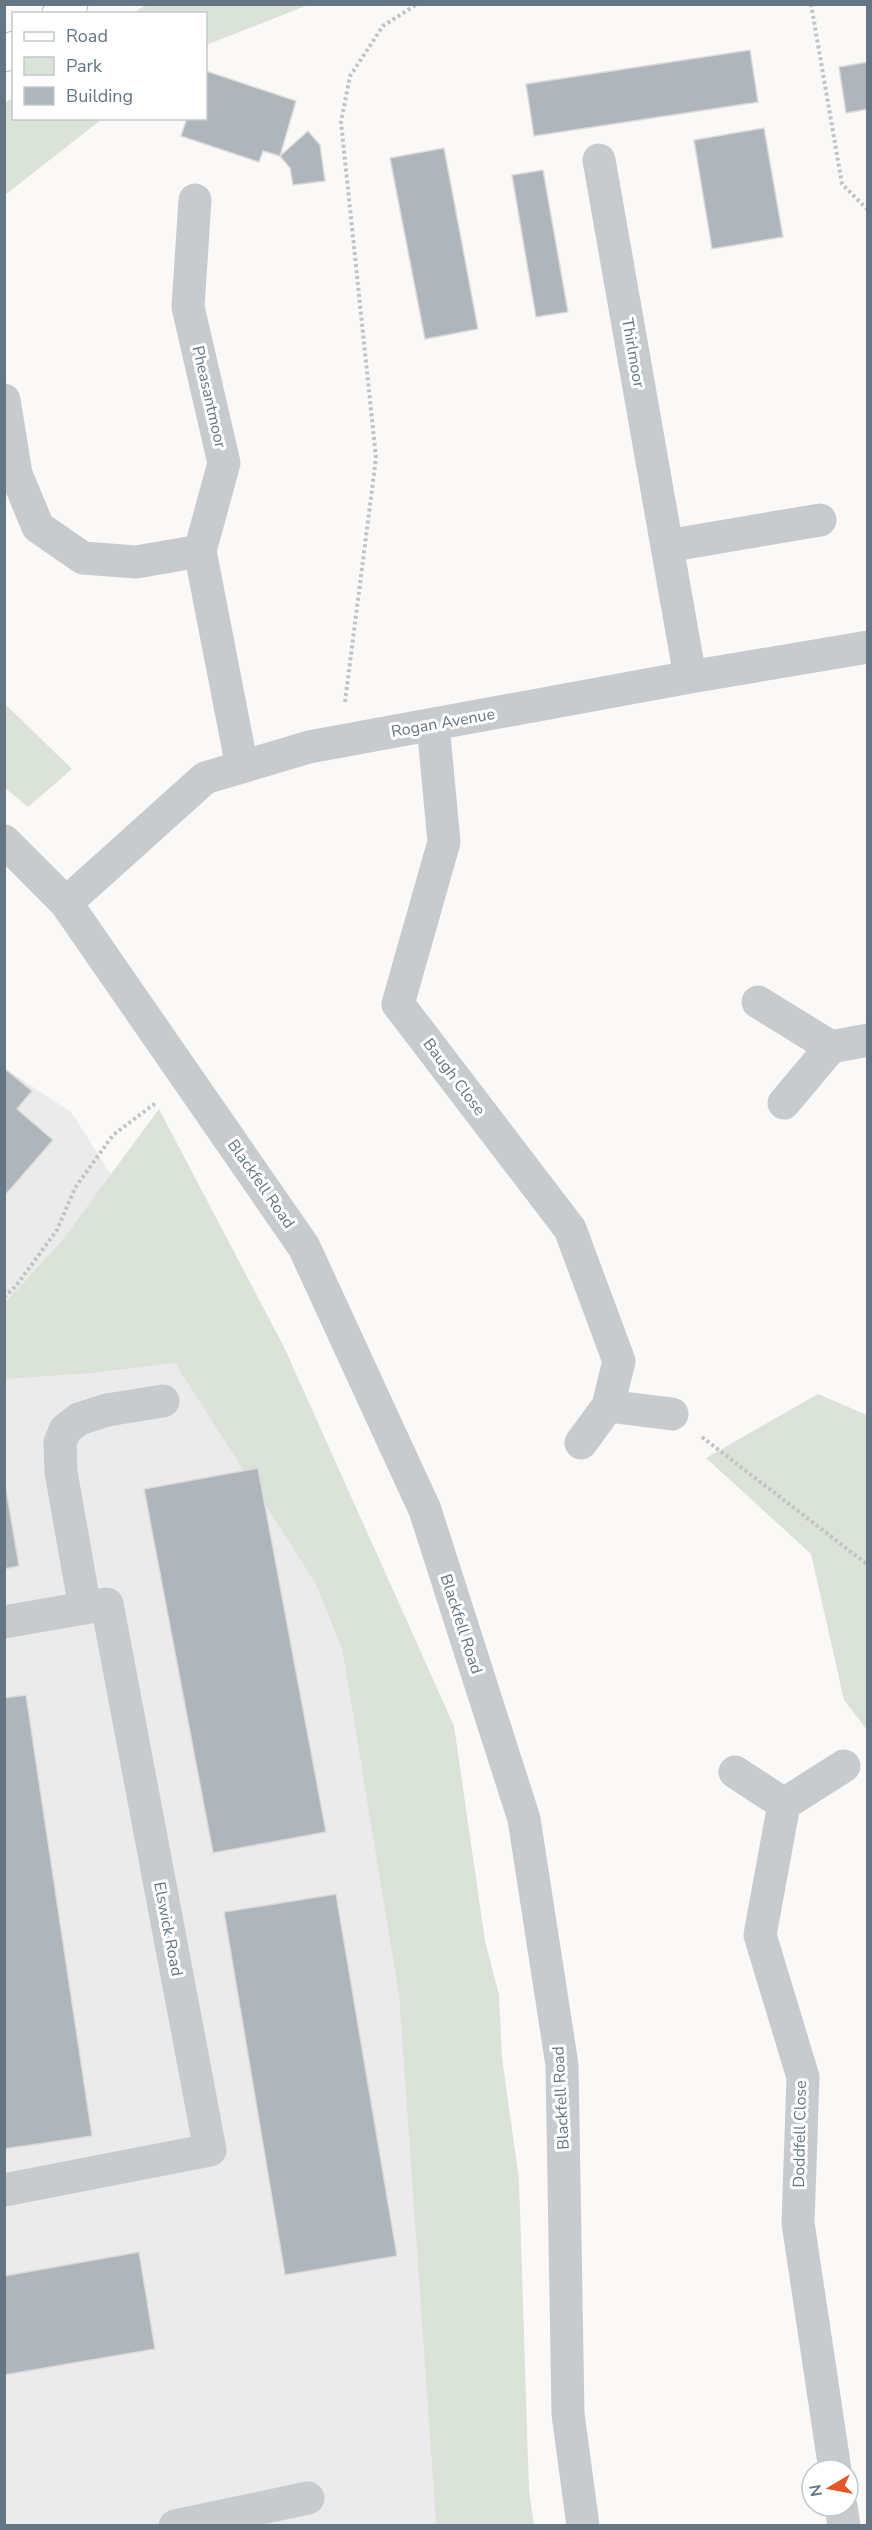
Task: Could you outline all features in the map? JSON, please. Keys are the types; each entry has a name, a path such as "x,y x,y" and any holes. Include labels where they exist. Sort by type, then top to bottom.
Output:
{"street":[{"name":"Thirlmoor","path":"598,160 690,677"},
{"name":"Pheasantmoor","path":"195,200 188,307 224,463 200,551 242,767"},
{"path":"5,409 16,474 38,527 83,558 136,562 200,551"},
{"path":"667,546 820,520"},
{"name":"Rogan Avenue","path":"66,903 205,778 309,747 867,647"},
{"name":"Baugh Close","path":"433,725 444,842 398,1004 570,1229 619,1361 608,1406 581,1443"},
{"name":"Blackfell Road","path":"4,841 66,903 304,1247 424,1510 524,1819 562,2065 568,2414 583,2526"},
{"path":"758,1002 831,1047"},
{"path":"784,1103 831,1047 867,1040"},
{"path":"85,1608 61,1472 60,1443 65,1430 79,1419 107,1410 163,1401"},
{"path":"608,1406 672,1414"},
{"name":"Elswick Road","path":"4,1622 107,1604 210,2150 4,2190"},
{"path":"735,1772 784,1804 844,1766"},
{"name":"Doddfell Close","path":"784,1804 760,1935 803,2077 798,2223 833,2458"},
{"path":"175,2526 308,2498"}],"path":[{"path":"340,741 376,458 340,122 350,76 383,26 417,4"},
{"path":"811,4 842,184 867,210"},
{"path":"4,1298 16,1286 57,1230 75,1188 113,1135 188,1079"},
{"path":"672,1414 867,1565"}],"shaded area":[{"path":"4,1068 71,1112 228,1356 342,1649 399,1996 436,2525 5,2525"}],"green space":[{"path":"146,4 308,5 207,45 207,12 135,12"},
{"path":"12,98 12,120 101,120 5,195 5,103"},
{"path":"4,703 72,769 28,807 5,788"},
{"path":"159,1109 284,1347 454,1726 485,1941 499,1995 502,2057 519,2180 529,2491 534,2525 436,2525 399,1996 342,1649 316,1584 175,1363 92,1373 5,1379 4,1304 61,1242"},
{"path":"818,1394 867,1415 867,1730 844,1700 811,1554 706,1458"}],"building":[{"path":"750,50 758,102 534,136 526,84"},
{"path":"868,62 868,109 846,113 839,67"},
{"path":"207,71 296,101 280,156 263,151 259,162 181,136 186,120 207,120"},
{"path":"764,128 783,237 712,249 694,140"},
{"path":"308,131 320,145 325,181 293,185 290,168 280,156"},
{"path":"444,148 478,329 425,339 390,158"},
{"path":"543,170 568,312 536,317 512,175"},
{"path":"4,1068 32,1091 17,1109 53,1140 7,1193 4,1191"},
{"path":"258,1468 326,1832 213,1853 144,1489"},
{"path":"4,1477 19,1566 4,1569"},
{"path":"26,1695 92,2136 4,2149 4,1698"},
{"path":"336,1894 397,2256 285,2275 224,1912"},
{"path":"139,2252 155,2349 4,2375 4,2276"}]}
